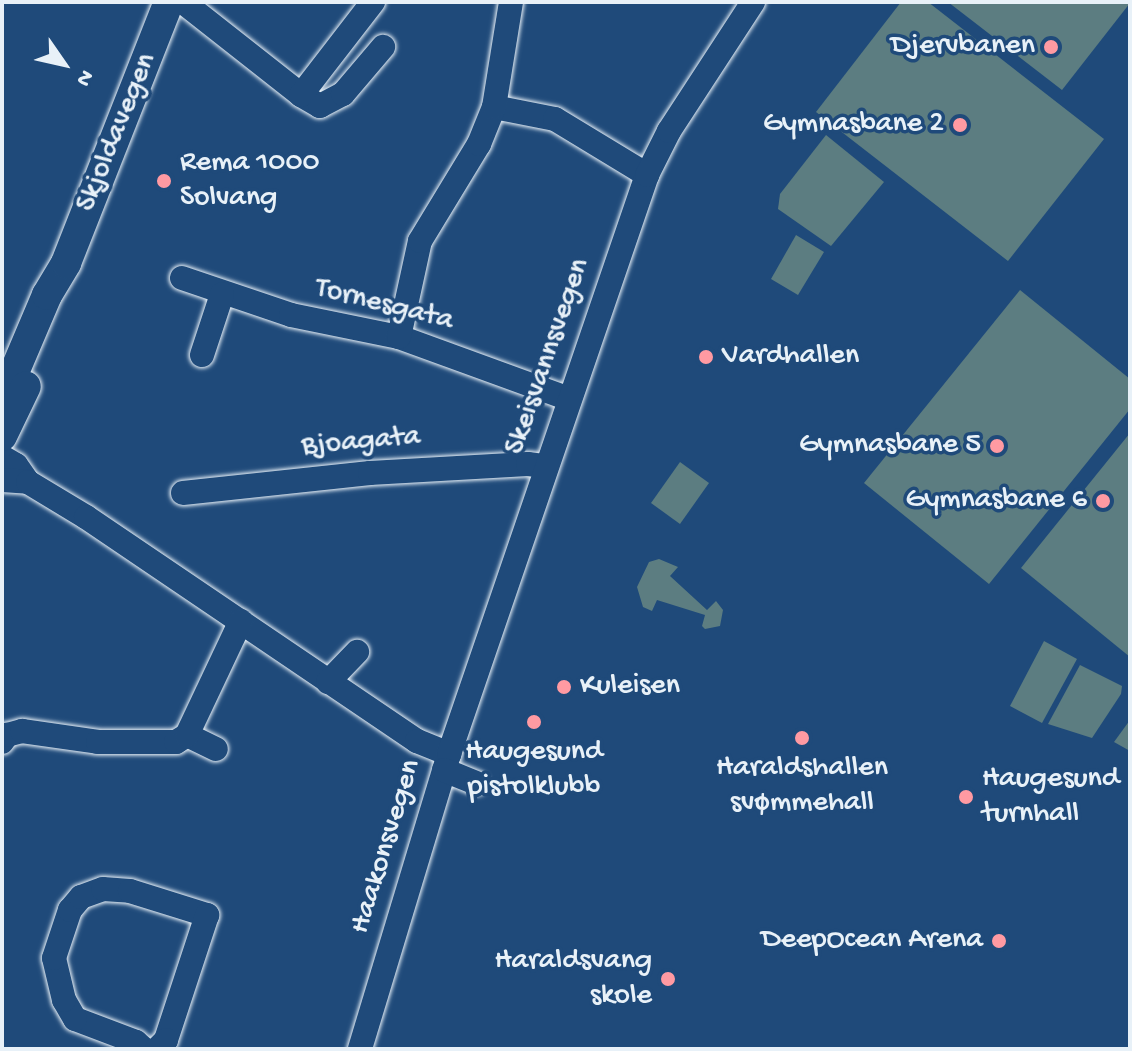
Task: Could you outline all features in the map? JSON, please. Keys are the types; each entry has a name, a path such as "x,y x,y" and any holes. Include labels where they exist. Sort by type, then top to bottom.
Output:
{"main road":[{"name":"Skjoldavegen","path":"2,401 47,295 66,263 169,2"},
{"name":"Skjoldavegen","path":"2,436 33,370 59,298 66,263"}],"street":[{"path":"183,2 301,95 320,106 330,103 356,81 383,47"},
{"path":"301,95 373,2"},
{"path":"399,337 420,241 479,144 494,107 511,2"},
{"name":"Skeisvannsvegen","path":"447,762 545,466 647,175 669,131 753,2"},
{"path":"494,107 555,119 647,175"},
{"name":"Tornesgata","path":"182,278 291,315 399,337 569,399"},
{"path":"202,355 222,294"},
{"path":"2,457 16,465 28,482"},
{"name":"Bjoagata","path":"183,493 370,473 528,464 545,466"},
{"name":"Haakonsvegen","path":"2,480 28,482 241,621 447,762 360,1049"},
{"path":"2,742 7,735 22,731 98,742 176,742 187,735 241,621"},
{"path":"328,682 357,652"},
{"path":"187,735 216,749"},
{"path":"447,762 477,783"},
{"path":"144,1049 136,1042 75,1019 64,1000 54,958 70,910 81,897 103,889 130,891 207,915 166,1040 157,1049"}],"green space":[{"name":"Gymnasbane 2","path":"901,2 928,2 1104,139 1008,261 816,112"},
{"name":"Djervbanen","path":"948,2 1130,2 1130,3 1062,90"},
{"path":"826,135 884,182 831,246 778,209 780,194"},
{"path":"796,235 824,252 798,295 771,279"},
{"name":"Gymnasbane 5","path":"1020,290 1130,379 1130,409 989,584 864,483"},
{"name":"Gymnasbane 6","path":"1130,433 1130,657 1021,568"},
{"path":"680,462 709,483 680,524 651,503"},
{"path":"659,559 678,567 670,576 707,610 716,601 723,610 720,626 705,629 702,626 705,615 657,600 652,611 643,607 637,587 649,562"},
{"path":"1044,641 1077,659 1042,723 1010,706"},
{"path":"1080,665 1122,686 1121,694 1092,738 1048,724"},
{"path":"1130,720 1130,751 1114,742"}],"place":[{"name":"Djervbanen","path":"1051,47"},
{"name":"Gymnasbane 2","path":"960,125"},
{"name":"Rema 1000 Solvang","path":"164,181"},
{"name":"Vardhallen","path":"706,357"},
{"name":"Gymnasbane 5","path":"997,446"},
{"name":"Gymnasbane 6","path":"1103,501"},
{"name":"Kuleisen","path":"564,687"},
{"name":"Haugesund pistolklubb","path":"534,722"},
{"name":"Haraldshallen svømmehall","path":"802,738"},
{"name":"Haugesund turnhall","path":"966,797"},
{"name":"DeepOcean Arena","path":"999,941"},
{"name":"Haraldsvang skole","path":"668,979"}]}
